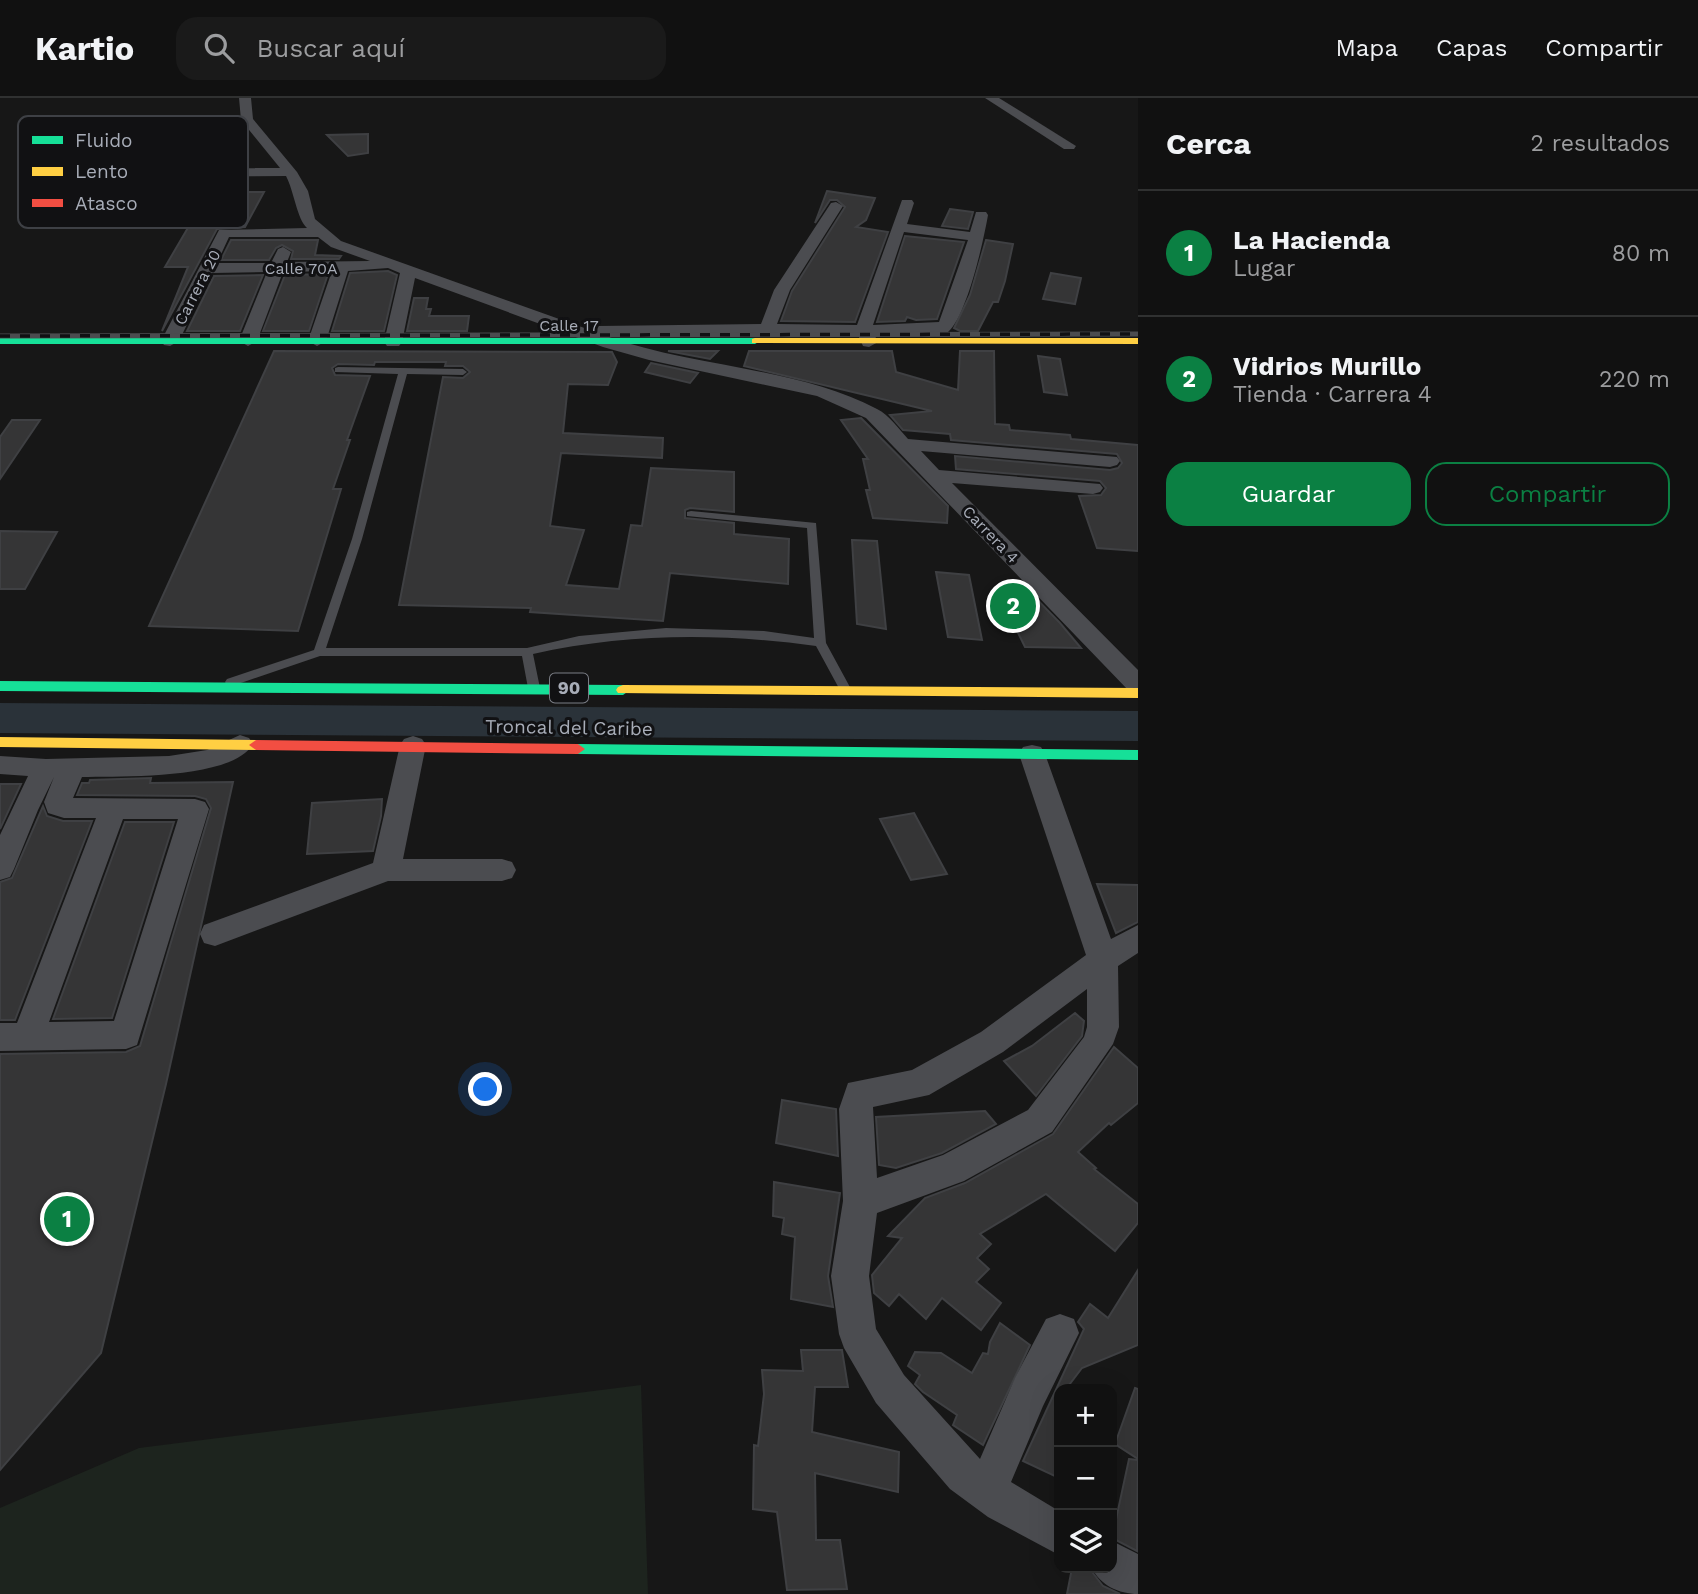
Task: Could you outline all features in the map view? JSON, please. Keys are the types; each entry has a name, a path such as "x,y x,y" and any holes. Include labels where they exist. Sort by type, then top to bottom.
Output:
{"main road":[{"name":"Calle 17","path":"0,341 609,343 867,336 1138,341"},
{"name":"Troncal del Caribe","path":"0,686 845,689 1138,693"},
{"name":"Troncal del Caribe","path":"0,742 1138,755"}],"street":[{"path":"245,98 247,116"},
{"path":"991,98 1069,146"},
{"path":"248,121 290,173 301,191 308,221 336,244 609,343"},
{"path":"248,173 290,173"},
{"path":"867,336 907,203"},
{"path":"767,329 782,290 836,206"},
{"path":"576,331 767,329 867,336 946,325 962,288 978,237 981,215"},
{"path":"898,228 978,237"},
{"path":"248,341 290,233 322,232"},
{"name":"Carrera 20","path":"170,341 224,233 290,233"},
{"path":"393,341 402,267"},
{"name":"Calle 70A","path":"207,268 402,267"},
{"path":"317,341 341,268"},
{"name":"Carrera 4","path":"609,343 649,355 822,392 873,414 1138,685"},
{"path":"902,444 1110,461"},
{"path":"932,475 1093,488"},
{"path":"0,765 60,768 169,765 213,758 240,744"},
{"path":"386,870 413,746"},
{"path":"861,1201 952,1169 1040,1121 1097,1044 1103,1027 1103,960 1032,754"},
{"path":"60,768 58,806 113,809 195,808 126,1035 14,1037 113,809"},
{"path":"0,869 24,810 60,768"},
{"path":"215,934 386,870 502,870"},
{"path":"1054,1531 964,1474 890,1389 858,1334 850,1276 861,1201 856,1109 860,1094 917,1084 992,1042 1138,937"},
{"path":"987,1491 1029,1392 1060,1334"},
{"path":"1117,1566 1138,1578"}],"lane":[{"path":"338,370 463,372"},
{"path":"319,652 357,539 403,372"},
{"path":"691,514 812,525 820,643 845,689"},
{"path":"216,687 319,652 527,652 579,640 666,632 764,635 820,643"},
{"path":"527,652 534,688"}],"shaded area":[{"path":"641,1385 648,1594 0,1594 0,1508 139,1448"}],"building":[{"path":"368,134 368,153 348,156 327,135"},
{"path":"827,191 875,198 866,220 856,227 888,232 855,322 781,321 792,291 845,207 837,200 830,200 815,223"},
{"path":"248,192 264,192 248,221"},
{"path":"950,209 973,212 968,229 942,226"},
{"path":"188,228 231,228 217,229 162,331 188,267 165,267"},
{"path":"905,236 964,242 937,319 916,320 907,317 905,321 877,322"},
{"path":"231,240 318,240 315,255 341,256 339,259 291,259 293,251 282,245 276,248 269,260 221,260"},
{"path":"986,240 1013,244 1005,281 998,302 993,302 978,331 960,331 954,328 970,295"},
{"path":"388,271 397,275 384,331 332,331 350,273"},
{"path":"1051,273 1081,278 1075,304 1043,299"},
{"path":"328,274 309,331 263,331 285,275"},
{"path":"263,275 240,331 187,331 214,276"},
{"path":"414,298 428,298 426,309 431,309 429,316 469,316 467,331 407,331"},
{"path":"274,351 612,352 617,362 608,385 568,384 563,433 663,438 662,458 561,453 550,526 584,530 566,585 619,589 631,525 642,526 651,468 734,472 734,512 690,508 685,510 685,518 734,523 734,534 789,539 788,584 670,573 663,621 530,612 531,608 399,605 443,377 463,378 470,372 463,366 445,366 446,362 338,364 332,368 335,375 370,376 333,489 341,489 298,631 149,626"},
{"path":"668,351 718,351 710,359"},
{"path":"749,351 892,351 896,372 958,390 960,351 994,351 995,424 1009,425 1010,430 1070,435 1071,439 1138,445 1138,551 1097,548 1079,496 1101,495 1106,488 1100,481 956,469 955,456 1110,470 1118,468 1122,463 1117,454 951,440 950,434 903,430 890,415 932,411 744,366"},
{"path":"1038,356 1060,359 1067,395 1044,392"},
{"path":"651,363 698,373 690,383 645,372"},
{"path":"861,418 948,506 947,523 873,518 866,490 870,490 863,459 868,459 841,420"},
{"path":"12,420 40,420 0,479 0,437"},
{"path":"0,531 57,532 25,589 0,589"},
{"path":"852,540 877,541 886,629 857,624"},
{"path":"936,572 969,575 982,640 948,637"},
{"path":"1021,583 1081,648 1025,647 996,588"},
{"path":"151,778 150,783 233,782 166,1084 101,1353 0,1470 0,1054 126,1052 140,1046 211,808 206,799 195,796 77,795 82,783 89,783 90,780"},
{"path":"0,784 21,784 0,829"},
{"path":"382,799 373,851 307,854 312,803"},
{"path":"43,806 47,816 63,821 92,821 15,1020 0,1020 0,882 12,878"},
{"path":"914,813 947,874 911,880 880,819"},
{"path":"125,822 174,822 112,1018 53,1019"},
{"path":"1097,884 1138,885 1138,922 1116,933"},
{"path":"1075,1013 1084,1021 1082,1036 1036,1096 1004,1061 1032,1046"},
{"path":"1114,1047 1138,1068 1138,1103 1111,1125 1109,1123 1078,1152 1096,1168 1094,1169 1138,1204 1138,1223 1115,1251 1046,1194 980,1234 991,1244 977,1258 989,1269 976,1282 1001,1303 981,1330 942,1298 926,1319 899,1294 889,1306 874,1293 872,1275 902,1238 888,1236 925,1198 965,1183 1053,1134"},
{"path":"782,1100 836,1109 838,1156 776,1143"},
{"path":"985,1111 996,1124 942,1153 896,1168 879,1165 876,1117"},
{"path":"774,1182 840,1193 828,1276 833,1307 791,1299 795,1237 782,1234 784,1218 773,1216"},
{"path":"1138,1270 1138,1345 1082,1368 1070,1384 1059,1384 1084,1329 1078,1322 1090,1304 1108,1318"},
{"path":"1000,1323 1030,1345 983,1445 953,1425 957,1415 915,1384 920,1375 908,1366 915,1352 941,1353 972,1373 983,1353 988,1354 990,1342"},
{"path":"801,1350 842,1350 848,1387 815,1387 812,1432 899,1452 898,1492 815,1473 816,1540 840,1540 847,1589 787,1590 777,1512 753,1509 754,1445 758,1446 764,1394 762,1370 803,1371"},
{"path":"1135,1388 1138,1389 1138,1459 1117,1445"},
{"path":"1054,1394 1054,1476 1023,1461"},
{"path":"1129,1459 1138,1460 1137,1551 1117,1541 1117,1515"},
{"path":"1071,1573 1093,1573 1103,1586 1120,1594 1067,1594"}],"waterway":[{"path":"0,718 1138,726"}],"railway":[{"path":"0,336 1138,334"}],"traffic: fast":[{"path":"0,341 755,341"},
{"path":"0,686 623,690"},
{"path":"578,749 1138,755"}],"traffic: slow":[{"path":"755,341 1138,341"},
{"path":"623,690 1138,693"},
{"path":"0,742 256,745"}],"traffic: jam":[{"path":"256,745 578,749"}],"place":[{"name":"Vidrios Murillo","path":"1013,606"},
{"name":"La Hacienda","path":"67,1219"}]}
